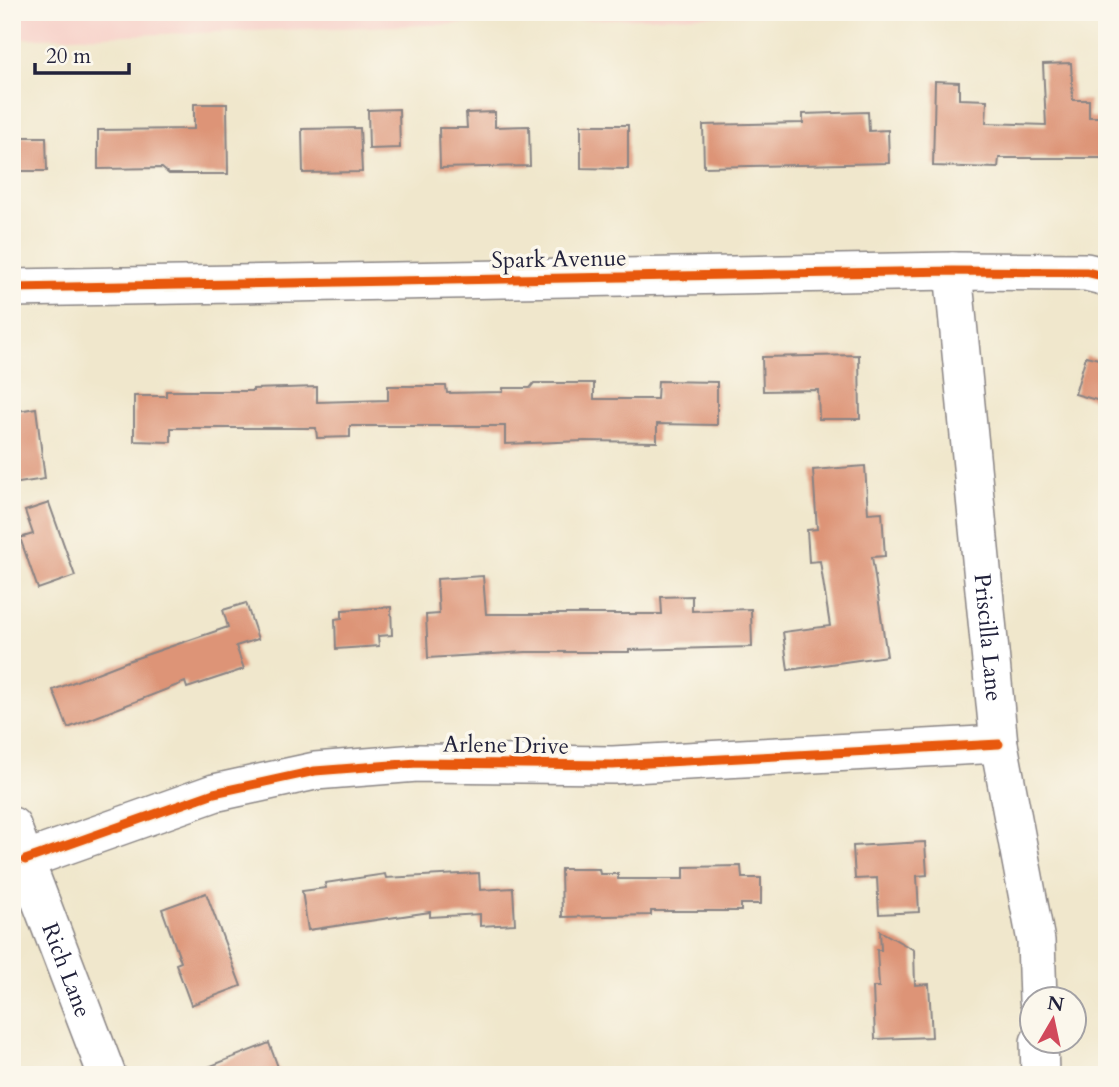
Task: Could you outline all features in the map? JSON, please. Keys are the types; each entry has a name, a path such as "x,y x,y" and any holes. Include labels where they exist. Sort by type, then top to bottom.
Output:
{"street":[{"name":"Spark Avenue","path":"12,288 953,271 1086,272 1107,277"},
{"name":"Priscilla Lane","path":"953,271 999,744 1036,942 1038,986"},
{"name":"Arlene Drive","path":"25,860 214,793 315,771 417,763 613,765 999,744"},
{"name":"Rich Lane","path":"12,826 107,1075"},
{"path":"1039,1056 1040,1075"}],"shaded area":[{"path":"12,12 817,12 12,39"}],"building":[{"path":"1071,63 1073,100 1089,100 1089,117 1107,117 1107,158 999,158 998,168 933,166 935,81 959,82 959,99 987,100 986,123 1046,125 1043,64"},
{"path":"194,104 227,104 228,174 169,174 162,168 98,169 98,130 194,129"},
{"path":"399,109 400,148 369,149 368,110"},
{"path":"495,112 495,127 529,126 530,166 440,168 439,128 467,128 466,113"},
{"path":"868,112 869,131 888,130 889,163 704,167 703,125 803,123 803,114"},
{"path":"581,125 628,125 628,169 581,168"},
{"path":"360,128 362,172 303,173 302,129"},
{"path":"12,137 46,137 47,171 12,171"},
{"path":"859,355 860,419 819,419 818,390 763,391 762,357"},
{"path":"1086,356 1107,361 1107,403 1075,394"},
{"path":"658,381 717,382 717,425 657,424 657,442 505,444 505,426 350,426 350,437 317,438 316,428 171,428 171,442 134,441 134,396 166,396 166,391 253,391 317,387 317,402 388,400 388,386 446,386 447,393 503,392 503,388 530,388 534,383 594,383 594,399 657,399"},
{"path":"36,408 45,479 12,484 12,412"},
{"path":"865,466 868,513 882,512 885,556 872,557 887,656 788,670 783,632 830,626 820,561 809,562 807,530 817,529 813,470"},
{"path":"49,503 75,576 38,589 20,538 33,534 25,511"},
{"path":"483,576 486,614 662,614 661,597 692,596 692,611 751,609 752,647 629,652 526,652 428,658 426,615 439,614 437,579"},
{"path":"246,603 258,639 236,646 244,669 187,688 185,682 68,728 53,690 228,627 223,610"},
{"path":"391,607 392,635 378,636 379,646 336,649 335,619 342,618 342,610"},
{"path":"925,842 927,875 917,876 919,912 879,914 877,878 855,879 853,846"},
{"path":"741,866 742,878 761,878 761,904 741,904 741,911 651,911 651,915 562,917 561,869 599,869 600,874 618,874 618,879 684,879 684,867"},
{"path":"479,873 480,890 513,888 515,924 480,926 480,914 430,917 430,912 308,930 302,891 326,888 325,883 385,874 386,878"},
{"path":"206,893 241,986 191,1005 176,964 181,962 162,909"},
{"path":"880,931 914,950 915,985 929,984 932,1037 875,1039 873,987 879,987 877,950 881,950"},
{"path":"269,1043 281,1075 193,1073"}],"cycle path":[{"path":"12,288 953,271 1086,272 1107,277"},
{"path":"25,860 214,793 315,771 417,763 613,765 999,744"}]}
